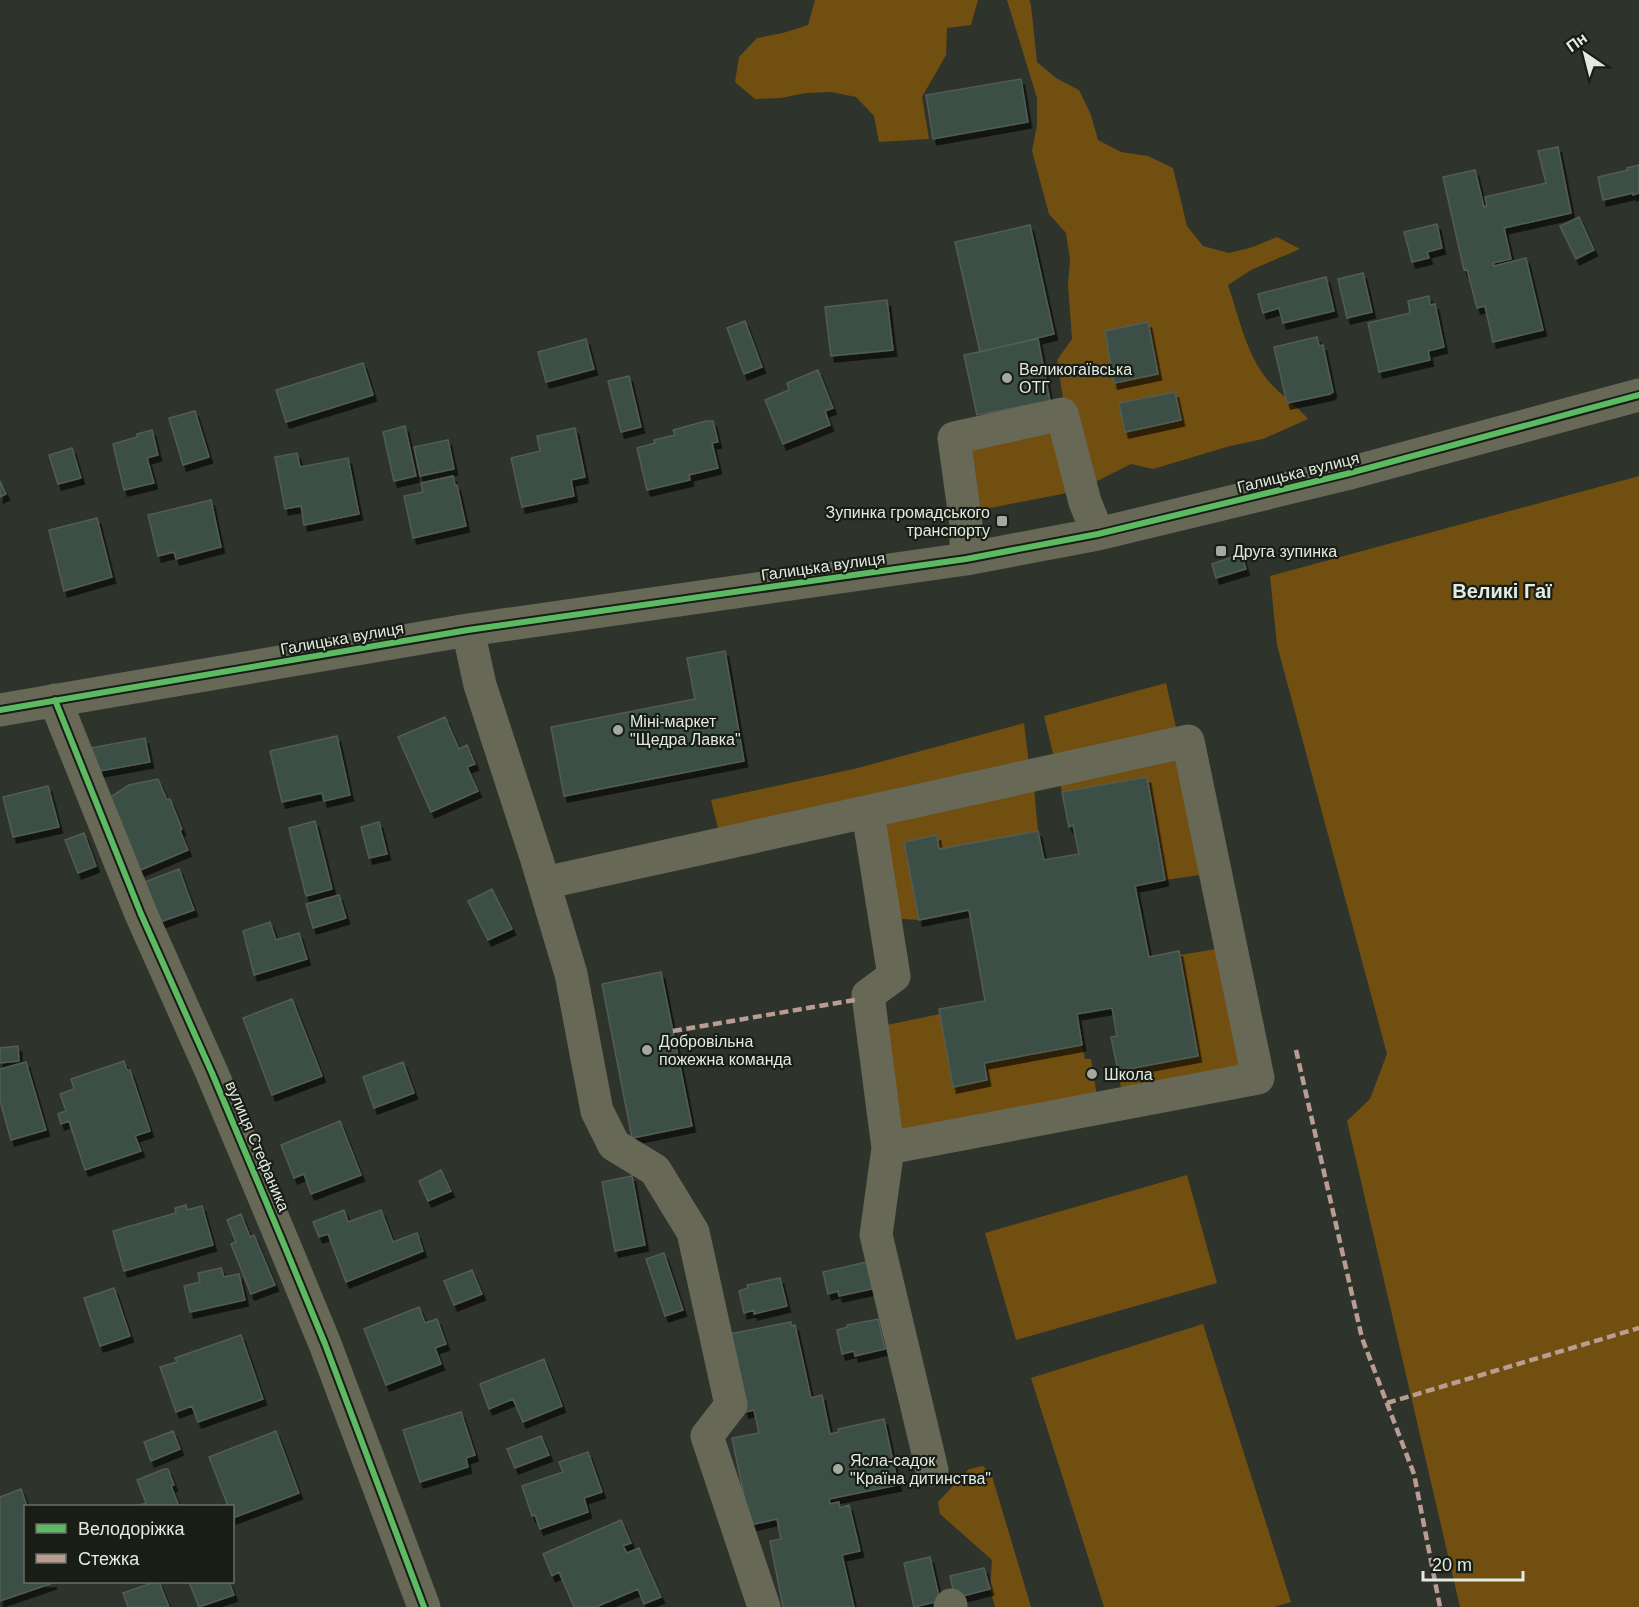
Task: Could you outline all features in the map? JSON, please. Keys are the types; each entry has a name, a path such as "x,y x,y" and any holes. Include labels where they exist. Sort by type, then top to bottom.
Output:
{"street":[{"name":"Галицька вулиця","path":"0,710 468,630 966,559 1098,534 1335,476 1639,396"},
{"path":"966,559 966,525 954,438 1062,414 1085,502 1098,534"},
{"path":"468,630 480,685 571,974 597,1112 614,1145 655,1170 693,1232 731,1405 707,1436 765,1607"},
{"name":"вулиця Стефаника","path":"55,700 141,914 212,1073 285,1247 424,1607"},
{"path":"544,883 1188,741 1258,1078 888,1148"},
{"path":"868,813 894,976 868,995 888,1148 876,1235 932,1470"}],"shaded area":[{"path":"815,0 978,0 971,25 947,28 946,55 922,97 929,139 879,142 874,116 856,97 831,92 755,99 735,82 739,57 757,38 808,25"},
{"path":"1007,0 1029,0 1037,62 1056,78 1079,90 1091,115 1098,140 1121,152 1148,156 1173,168 1187,226 1203,246 1229,253 1253,247 1277,237 1300,249 1251,270 1228,285 1245,339 1257,365 1274,387 1308,419 1263,439 1230,446 1153,469 1131,464 1085,487 1064,404 1057,360 1072,339 1068,285 1070,260 1066,233 1049,214 1032,151 1037,125 1037,98"},
{"path":"1054,423 1072,492 980,510 969,442"},
{"path":"1639,476 1639,1607 1460,1607 1347,1121 1370,1099 1387,1054 1277,645 1270,576"},
{"path":"1166,683 1178,736 1055,762 1044,716"},
{"path":"1024,723 1029,764 719,832 711,800 858,768"},
{"path":"1181,751 1207,874 1165,880 1147,777 1062,792 1059,779"},
{"path":"1034,787 1038,831 939,849 937,835 905,842 919,920 903,919 894,915 877,821"},
{"path":"1222,948 1246,1066 1123,1099 1118,1071 1198,1056 1180,955"},
{"path":"940,1014 953,1087 987,1080 984,1063 1082,1045 1085,1059 1091,1059 1098,1103 912,1139 894,1129 877,1027"},
{"path":"1187,1175 1217,1283 1016,1340 985,1233"},
{"path":"1203,1324 1291,1602 1274,1607 1104,1607 1031,1378"},
{"path":"983,1466 992,1476 1031,1607 995,1607 990,1589 992,1560 940,1514 938,1502 969,1469"}],"building":[{"path":"1021,79 1028,122 933,139 926,95"},
{"path":"1558,147 1571,213 1504,228 1511,259 1493,263 1494,266 1526,258 1543,330 1493,342 1485,306 1477,308 1467,269 1464,270 1443,177 1475,170 1484,207 1487,206 1485,197 1546,183 1538,151"},
{"path":"1639,165 1639,193 1603,200 1598,177"},
{"path":"1579,217 1594,250 1576,259 1560,226"},
{"path":"1437,224 1442,248 1427,252 1429,258 1412,262 1404,232"},
{"path":"1030,225 1054,334 980,352 955,242"},
{"path":"1363,273 1372,312 1347,318 1338,279"},
{"path":"1326,277 1334,311 1283,323 1279,308 1263,313 1258,294"},
{"path":"1429,296 1430,305 1435,304 1444,347 1428,351 1430,360 1379,372 1368,323 1410,313 1408,301"},
{"path":"887,300 893,350 831,356 825,307"},
{"path":"745,321 762,367 744,374 727,328"},
{"path":"1148,322 1158,374 1114,383 1105,331"},
{"path":"1317,337 1319,346 1323,345 1333,392 1287,403 1274,347"},
{"path":"586,339 594,369 546,382 538,352"},
{"name":"Великогаївська ОТГ","path":"1038,339 1050,401 977,415 964,355"},
{"path":"363,363 373,395 286,422 276,390"},
{"path":"818,370 833,408 825,411 830,425 783,444 765,400 789,390 787,383"},
{"path":"629,376 641,427 621,432 608,381"},
{"path":"1175,392 1181,420 1125,432 1119,403"},
{"path":"195,411 209,457 183,465 169,418"},
{"path":"713,421 718,442 712,443 718,468 689,475 690,480 647,490 637,448 655,443 654,440 675,435 673,430"},
{"path":"405,426 416,476 394,481 383,432"},
{"path":"575,428 585,477 571,480 574,496 522,507 511,458 540,451 537,436"},
{"path":"152,430 158,455 147,458 154,483 124,490 113,444"},
{"path":"448,440 454,469 420,476 414,447"},
{"path":"72,448 81,478 58,484 49,455"},
{"path":"297,453 300,467 348,458 359,514 304,525 301,506 285,509 275,457"},
{"path":"453,476 466,526 413,538 404,496 423,492 421,483"},
{"path":"0,481 6,494 0,497"},
{"path":"211,500 221,547 176,559 174,552 158,556 148,515"},
{"path":"97,518 112,577 64,591 49,530"},
{"path":"1241,554 1246,569 1216,578 1212,564"},
{"path":"725,651 744,761 564,796 551,727 695,699 687,658"},
{"path":"445,717 459,749 467,745 475,764 467,767 478,791 431,812 398,737"},
{"path":"337,736 350,795 324,801 322,793 282,802 270,751"},
{"path":"145,738 150,762 95,772 90,748"},
{"path":"1147,777 1165,880 1135,886 1149,957 1179,951 1198,1056 1118,1071 1111,1037 1117,1036 1112,1008 1077,1014 1082,1045 984,1063 987,1080 953,1087 939,1009 985,1001 969,910 919,920 904,842 937,835 939,849 1038,831 1044,860 1079,854 1073,825 1069,827 1062,792"},
{"path":"158,779 167,800 170,799 188,850 136,872 106,800 129,785"},
{"path":"48,786 59,827 13,837 3,797"},
{"path":"315,821 332,889 306,896 289,828"},
{"path":"379,822 387,854 369,858 361,827"},
{"path":"84,833 96,866 78,873 65,840"},
{"path":"179,869 194,910 160,922 145,882"},
{"path":"492,889 512,929 488,940 468,901"},
{"path":"339,895 346,918 313,928 306,904"},
{"path":"270,922 276,940 299,933 307,959 254,975 243,931"},
{"path":"661,972 692,1126 632,1138 602,984"},
{"path":"292,999 322,1076 272,1095 243,1018"},
{"path":"18,1046 19,1061 0,1063 0,1048"},
{"path":"124,1061 127,1070 130,1070 150,1131 135,1136 141,1151 85,1170 69,1121 61,1124 58,1114 66,1111 60,1094 74,1089 71,1079"},
{"path":"26,1062 46,1130 11,1140 0,1101 0,1069"},
{"path":"403,1062 414,1093 374,1108 363,1077"},
{"path":"340,1121 361,1175 311,1194 304,1174 294,1178 281,1145"},
{"path":"441,1170 451,1191 428,1201 419,1181"},
{"path":"632,1176 645,1245 615,1251 602,1182"},
{"path":"186,1205 187,1210 202,1206 213,1245 124,1271 113,1231 176,1213 175,1208"},
{"path":"344,1210 348,1222 381,1210 393,1242 417,1233 423,1251 346,1282 328,1234 319,1237 313,1222"},
{"path":"241,1214 250,1237 254,1235 275,1285 251,1294 231,1244 236,1242 227,1220"},
{"path":"664,1253 683,1310 665,1316 646,1259"},
{"path":"867,1262 872,1289 839,1296 838,1291 828,1294 823,1272"},
{"path":"221,1268 224,1277 239,1274 245,1300 190,1312 184,1286 200,1282 198,1273"},
{"path":"472,1270 482,1294 454,1305 444,1281"},
{"path":"780,1278 787,1306 754,1314 754,1310 744,1313 739,1291 748,1288 747,1285"},
{"path":"114,1288 130,1336 100,1346 84,1298"},
{"path":"419,1307 425,1323 437,1319 446,1344 435,1348 441,1364 386,1385 364,1329"},
{"path":"878,1319 885,1349 855,1356 854,1351 842,1354 837,1330 848,1327 847,1325"},
{"path":"791,1322 791,1326 795,1325 811,1398 822,1395 830,1434 839,1432 838,1429 884,1419 898,1485 829,1499 830,1504 839,1502 840,1508 849,1505 860,1551 842,1555 854,1607 783,1607 770,1541 781,1539 777,1519 750,1525 732,1438 759,1433 754,1410 745,1412 729,1334"},
{"path":"241,1335 263,1399 198,1422 192,1406 176,1412 160,1367 177,1362 175,1358"},
{"path":"544,1359 562,1406 523,1422 513,1399 489,1409 480,1384"},
{"path":"461,1412 475,1455 466,1458 468,1467 420,1482 403,1430"},
{"path":"173,1431 180,1449 151,1461 144,1442"},
{"path":"276,1431 299,1493 234,1518 234,1505 228,1505 209,1457"},
{"path":"541,1436 549,1455 515,1468 507,1449"},
{"path":"588,1452 602,1492 584,1498 588,1512 540,1529 535,1515 532,1516 522,1486 563,1472 559,1462"},
{"path":"168,1469 174,1485 171,1486 179,1505 140,1505 146,1503 137,1480"},
{"path":"21,1489 27,1505 24,1505 24,1583 53,1583 0,1601 0,1497"},
{"path":"621,1520 631,1543 623,1546 627,1553 639,1548 661,1597 644,1604 638,1589 596,1607 574,1607 559,1572 552,1576 543,1554"},
{"path":"930,1557 940,1601 914,1607 904,1563"},
{"path":"984,1568 990,1589 955,1598 950,1576"},
{"path":"152,1583 159,1583 169,1607 128,1607 123,1593"},
{"path":"189,1583 229,1583 234,1595 199,1607"}],"marked path":[{"path":"673,1031 855,1000"},
{"path":"1296,1050 1362,1338 1414,1474 1440,1607"},
{"path":"1387,1403 1639,1328"}],"cycle path":[{"path":"0,710 468,630 966,559 1098,534 1346,474 1639,395"},
{"path":"55,700 141,914 212,1073 325,1344 424,1607"}],"place":[{"name":"Великогаївська ОТГ","path":"1007,378"},
{"name":"Зупинка громадського транспорту","path":"1002,521"},
{"name":"Друга зупинка","path":"1221,551"},
{"name":"Міні-маркет \"Щедра Лавка\"","path":"618,730"},
{"name":"Добровільна пожежна команда","path":"647,1050"},
{"name":"Школа","path":"1092,1074"},
{"name":"Ясла-садок \"Країна дитинства\"","path":"838,1469"}],"district":[{"name":"Великі Гаї","path":"1502,591"}]}
